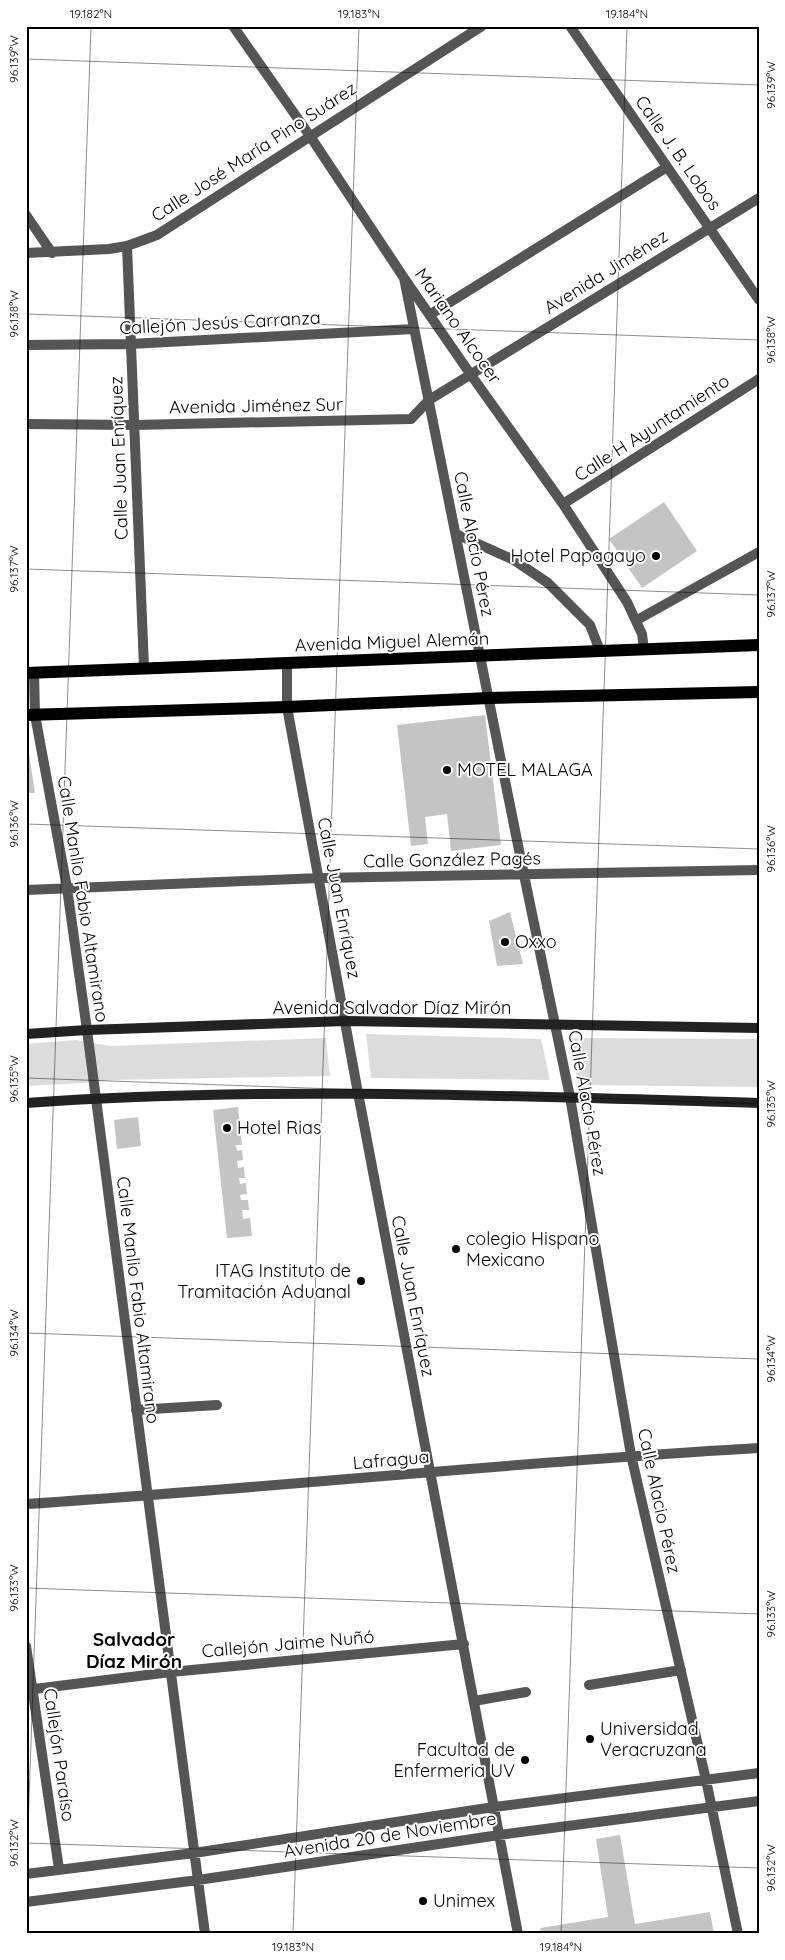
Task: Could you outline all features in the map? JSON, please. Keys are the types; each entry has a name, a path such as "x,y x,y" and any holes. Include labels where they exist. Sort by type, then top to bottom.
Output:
{"main road":[{"name":"Avenida Miguel Alemán","path":"30,672 480,657 759,645"},
{"path":"31,715 287,707 489,698 759,692"},
{"name":"Avenida Salvador Díaz Mirón","path":"26,1034 87,1030 346,1021 759,1028"},
{"path":"26,1103 95,1098 358,1093 759,1102"}],"street":[{"name":"Mariano Alcocer","path":"232,26 310,136 404,278 563,504 628,602 642,634 644,650"},
{"name":"Calle José María Pino Suárez","path":"26,253 52,253 127,246 157,235 482,26"},
{"name":"Calle J. B. Lobos","path":"570,26 759,300"},
{"path":"431,314 667,167"},
{"name":"Avenida Jiménez","path":"471,375 759,198"},
{"path":"26,214 52,253"},
{"name":"Calle Juan Enríquez","path":"127,246 144,668"},
{"name":"Calle Alacio Pérez","path":"404,278 524,876 556,1024 631,1455 706,1780 738,1934"},
{"name":"Callejón Jesús Carranza","path":"26,345 130,344 414,330"},
{"name":"Avenida Jiménez Sur","path":"26,424 134,425 411,418 429,400 471,375"},
{"name":"Calle H Ayuntamiento","path":"563,504 759,379"},
{"path":"456,534 514,560 548,582 590,624 600,651"},
{"path":"637,620 759,552"},
{"name":"Calle Juan Enríquez","path":"287,663 287,707 358,1093 518,1934"},
{"name":"Calle Manlio Fabio Altamirano","path":"30,672 31,715 67,888 87,1030 205,1934"},
{"name":"Calle González Pagés","path":"26,890 319,878 524,876 759,870"},
{"path":"136,1410 217,1405"},
{"name":"Lafragua","path":"26,1504 147,1496 631,1455 759,1448"},
{"name":"Callejón Jaime Nuñó","path":"30,1690 171,1672 464,1644"},
{"name":"Callejón Paraíso","path":"26,1646 30,1690 59,1869"},
{"path":"589,1685 680,1670"},
{"path":"474,1701 526,1692"},
{"name":"Avenida 20 de Noviembre","path":"26,1874 194,1853 494,1807 759,1773"},
{"name":"Avenida 20 de Noviembre","path":"26,1902 198,1880 499,1835 759,1801"}],"shaded area":[{"path":"366,1034 541,1039 550,1080 371,1078"},
{"path":"326,1038 330,1076 113,1080 26,1086 26,1044 76,1040 110,1046"},
{"path":"570,1038 759,1039 759,1087 578,1085"}],"building":[{"path":"664,502 697,551 642,588 609,539"},
{"name":"MOTEL MALAGA","path":"485,715 501,845 451,851 447,814 425,817 428,844 411,846 397,725"},
{"path":"27,741 35,793 26,793"},
{"name":"Oxxo","path":"510,912 523,964 497,966 489,921"},
{"path":"238,1107 242,1145 236,1145 237,1151 242,1150 243,1160 237,1161 238,1168 244,1167 245,1178 239,1178 240,1184 246,1183 247,1194 240,1195 241,1200 248,1200 249,1210 242,1210 243,1219 250,1218 252,1236 227,1238 213,1110"},
{"path":"138,1117 141,1146 117,1149 114,1120"},
{"path":"620,1835 635,1924 710,1912 714,1934 541,1934 540,1928 608,1917 596,1839"}],"place":[{"name":"Hotel Papagayo","path":"656,556"},
{"name":"MOTEL MALAGA","path":"447,770"},
{"name":"Oxxo","path":"505,942"},
{"name":"Hotel Rias","path":"227,1128"},
{"name":"colegio Hispano Mexicano","path":"456,1249"},
{"name":"ITAG Instituto de Tramitación Aduanal","path":"361,1281"},
{"name":"Universidad Veracruzana","path":"590,1739"},
{"name":"Facultad de Enfermeria UV","path":"525,1760"},
{"name":"Unimex","path":"423,1901"}],"district":[{"name":"Salvador Díaz Mirón","path":"134,1650"}]}
